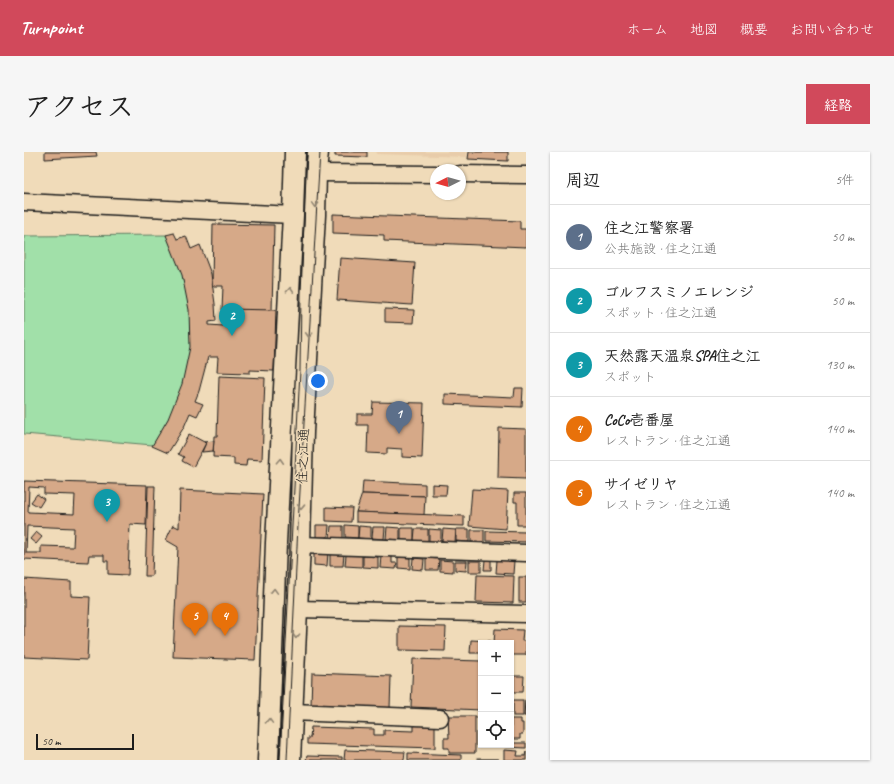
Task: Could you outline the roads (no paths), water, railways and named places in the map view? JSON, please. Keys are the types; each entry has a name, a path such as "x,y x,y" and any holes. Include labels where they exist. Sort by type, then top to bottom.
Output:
{"main road":[{"name":"住之江通","path":"268,760 276,543 294,215 295,152"},
{"name":"住之江通","path":"290,760 300,545 303,432 318,152"}],"street":[{"path":"316,173 430,174"},
{"path":"466,174 526,175"},
{"path":"24,202 294,215"},
{"path":"300,545 526,552"},
{"path":"297,609 526,614"},
{"path":"292,712 440,718"}],"tram line":[{"path":"280,760 300,371 301,293 307,152"},
{"path":"287,760 298,525 320,152"}],"place":[{"name":"ゴルフスミノエレンジ","path":"232,336"},
{"name":"住之江警察署","path":"399,434"},
{"name":"天然露天溫泉SPA住之江","path":"107,522"},
{"name":"サイゼリヤ","path":"195,636"},
{"name":"CoCo壱番屋","path":"225,636"}]}
